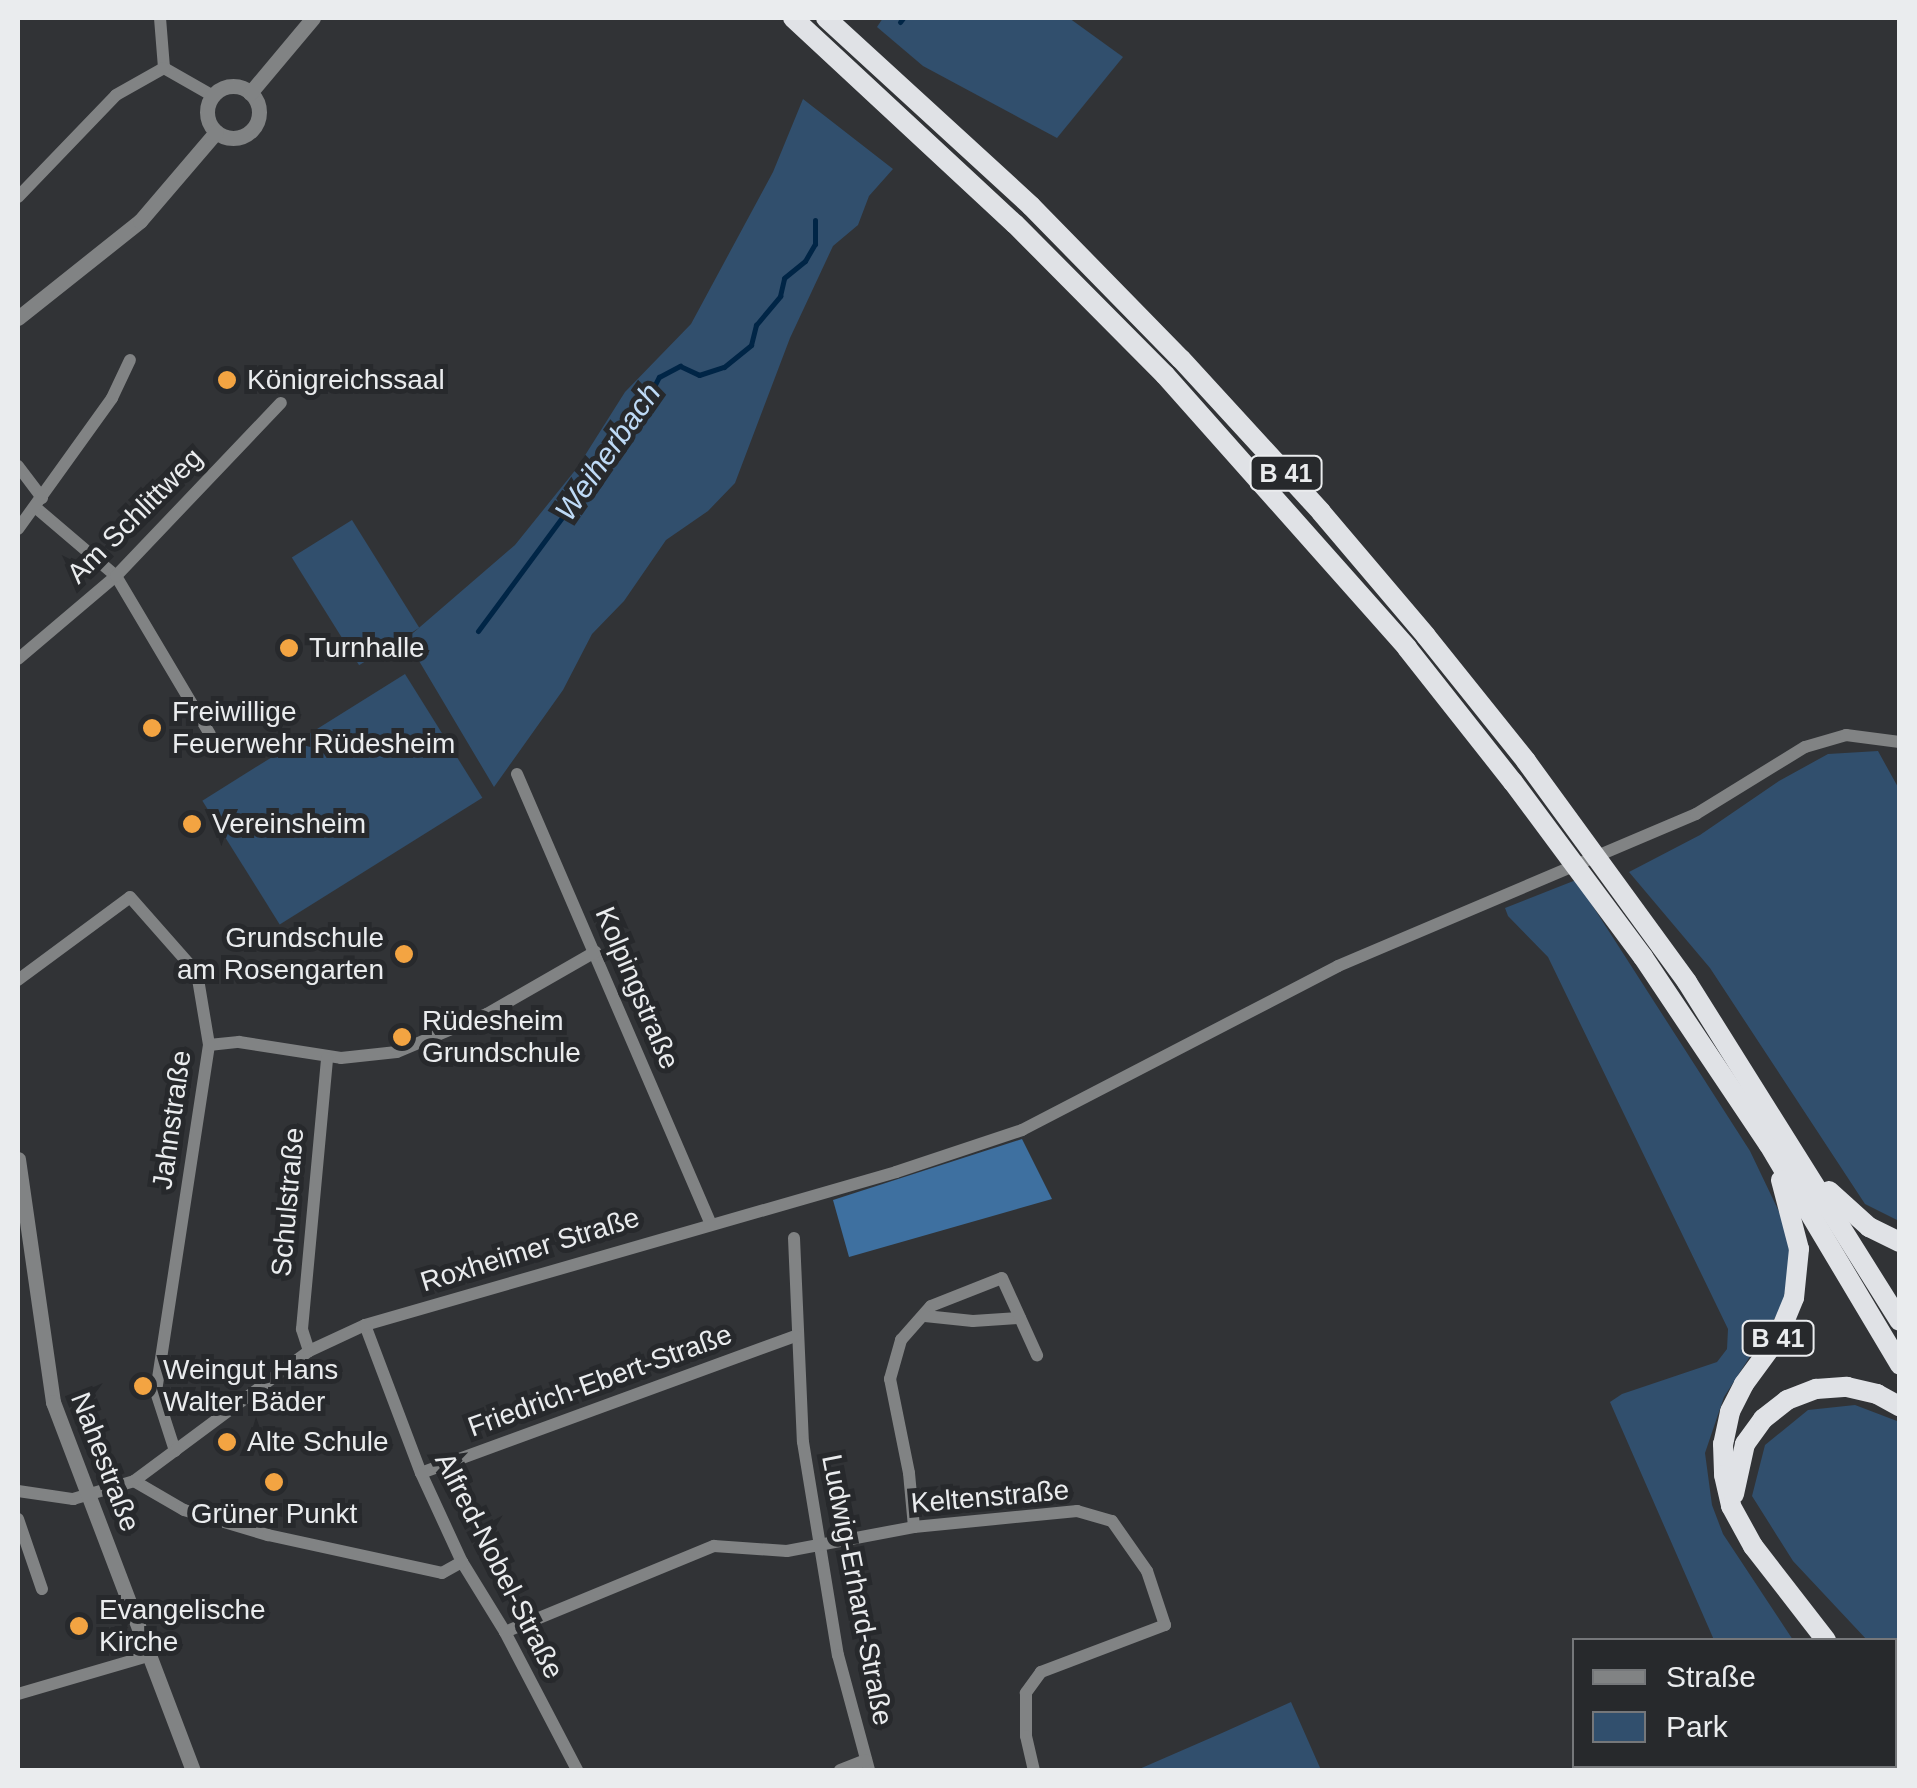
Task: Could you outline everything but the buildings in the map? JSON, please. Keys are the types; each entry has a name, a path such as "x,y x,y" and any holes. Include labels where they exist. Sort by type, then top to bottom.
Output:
{"highway":[{"name":"B 41","path":"793,18 1015,224 1165,375 1302,526 1513,782 1643,957 1769,1145 1900,1365"},
{"name":"B 41","path":"826,18 1031,206 1181,359 1321,512 1426,636 1610,873 1687,982 1814,1178 1900,1322"},
{"name":"B 41","path":"1738,1520 1724,1475 1726,1428 1744,1384 1784,1326 1799,1266 1793,1216 1769,1145"},
{"name":"B 41","path":"1814,1178 1870,1227 1900,1242"},
{"name":"B 41","path":"1738,1520 1734,1490 1739,1459 1753,1431 1774,1408 1802,1394 1832,1387 1862,1390 1900,1407"},
{"path":"1738,1520 1762,1561 1824,1638"}],"street":[{"path":"160,18 164,68"},
{"path":"250,93 312,18"},
{"path":"164,68 213,96"},
{"path":"18,197 116,96 164,68"},
{"path":"226,87 250,93 259,107 252,130 231,138 216,132 208,119 213,96 226,87"},
{"path":"18,318 140,221 216,132"},
{"path":"18,529 112,398 130,360"},
{"name":"Am Schlittweg","path":"18,659 116,576 282,402"},
{"path":"18,466 39,502 116,576 210,734"},
{"name":"Roxheimer Straße","path":"90,1496 134,1481 308,1350 365,1324 896,1172 1022,1130 1338,966 1696,814 1829,737 1900,742"},
{"name":"Kolpingstraße","path":"516,774 710,1223"},
{"name":"Jahnstraße","path":"18,980 130,897 197,972 209,1045 156,1392 175,1451"},
{"path":"209,1045 240,1042 327,1058 397,1052 486,1014 596,952"},
{"name":"Schulstraße","path":"308,1350 302,1329 327,1058"},
{"name":"Nahestraße","path":"18,1159 53,1402 193,1770"},
{"name":"Ludwig-Erhard-Straße","path":"794,1238 803,1442 817,1546 868,1766"},
{"path":"914,1527 909,1473 890,1379 901,1340 931,1306 1002,1278 1037,1355"},
{"path":"925,1316 974,1321 1020,1318"},
{"name":"Alfred-Nobel-Straße","path":"365,1324 421,1473 462,1562 506,1632 577,1770"},
{"name":"Friedrich-Ebert-Straße","path":"421,1473 796,1336"},
{"path":"134,1481 184,1510 268,1535 442,1573 462,1562"},
{"path":"18,1491 73,1499 90,1496"},
{"name":"Keltenstraße","path":"506,1632 714,1546 787,1551 914,1527 1077,1511 1112,1521 1148,1571 1166,1626 1042,1672 1026,1694 1026,1736 1034,1770"},
{"path":"18,1519 42,1589"},
{"path":"18,1694 151,1655"},
{"path":"840,1770 868,1766"}],"green space":[{"path":"883,18 1069,18 1123,57 1057,138 923,66 877,27"},
{"path":"803,99 893,169 869,196 858,225 833,246 790,338 735,483 708,511 666,540 624,601 592,634 563,690 494,787 406,639 515,545 577,468 625,392 691,324 773,172"},
{"path":"352,520 419,628 359,665 292,558"},
{"path":"405,674 482,798 280,924 202,801"},
{"path":"1878,751 1899,789 1899,1221 1865,1204 1710,968 1629,872 1700,835 1779,781 1828,754"},
{"path":"1576,880 1750,1151 1782,1218 1791,1252 1783,1305 1724,1397 1705,1453 1712,1505 1723,1534 1792,1638 1713,1638 1610,1402 1622,1394 1717,1362 1727,1349 1728,1329 1548,957 1508,916 1505,908"},
{"path":"1855,1405 1897,1421 1899,1675 1897,1638 1865,1638 1793,1561 1752,1496 1765,1445 1808,1410"},
{"path":"1291,1702 1321,1770 1137,1770 1222,1733"},
{"path":"1788,1768 1873,1768 1873,1769"}],"shaded area":[{"path":"1022,1139 1052,1199 849,1257 833,1200"}],"waterway":[{"name":"Weiherbach","path":"900,22 903,18"},
{"name":"Weiherbach","path":"478,631 643,408 659,377 680,366 699,375 724,367 751,345 756,325 780,296 784,278 805,261 815,244 815,220"}],"place":[{"name":"Königreichssaal","path":"227,380"},
{"name":"Turnhalle","path":"289,648"},
{"name":"Freiwillige Feuerwehr Rüdesheim","path":"152,728"},
{"name":"Vereinsheim","path":"192,824"},
{"name":"Grundschule am Rosengarten","path":"404,954"},
{"name":"Rüdesheim Grundschule","path":"402,1037"},
{"name":"Weingut Hans Walter Bäder","path":"143,1386"},
{"name":"Alte Schule","path":"227,1442"},
{"name":"Grüner Punkt","path":"274,1482"},
{"name":"Evangelische Kirche","path":"79,1626"}]}
